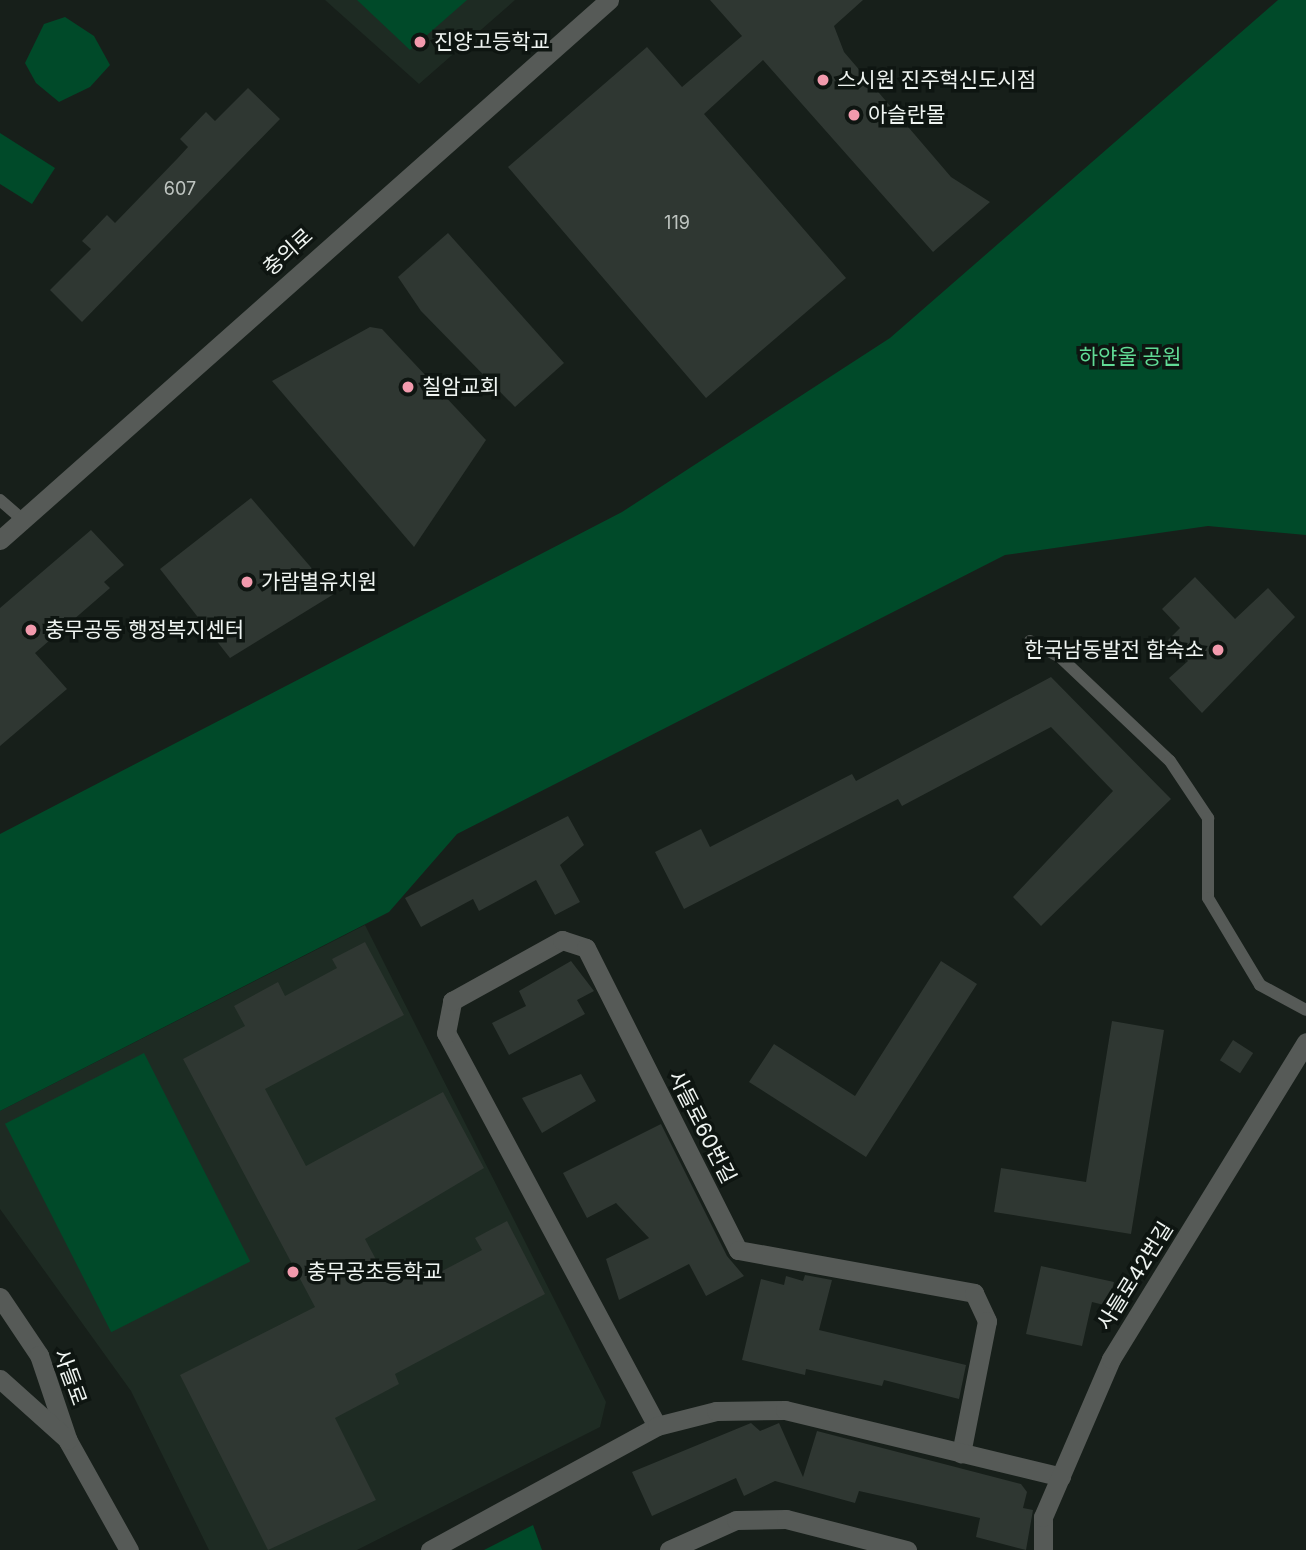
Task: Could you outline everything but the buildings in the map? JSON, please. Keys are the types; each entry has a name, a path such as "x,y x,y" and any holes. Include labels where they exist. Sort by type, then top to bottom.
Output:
{"street":[{"name":"충의로","path":"0,540 609,0"},
{"name":"사들로60번길","path":"657,1426 446,1033 452,1001 562,940 586,948 738,1250 974,1293 987,1321 961,1453"},
{"name":"사들로42번길","path":"1043,1550 1043,1517 1111,1359 1306,1042"},
{"name":"사들로","path":"0,1297 40,1355 68,1441 129,1550"},
{"name":"사들로","path":"0,1379 68,1441"},
{"path":"430,1550 657,1426 716,1411 785,1410 1061,1477"},
{"path":"669,1550 736,1520 786,1519 907,1550"}],"lane":[{"path":"0,500 23,520"},
{"path":"1030,641 1060,657 1170,761 1208,818 1208,898 1260,985 1306,1010"}],"shaded area":[{"name":"진양고등학교","path":"325,0 515,0 419,84"},
{"name":"충무공초등학교","path":"365,925 606,1402 600,1427 357,1550 209,1550 131,1391 0,1209 0,1111"}],"green space":[{"path":"357,0 467,0 410,50"},
{"name":"하얀울 공원","path":"1278,0 1306,0 1306,535 1208,526 1005,555 457,834 389,912 0,1111 0,834 622,512 890,338"},
{"path":"65,17 94,36 110,65 90,87 59,102 36,83 25,63 44,24"},
{"path":"0,133 55,168 32,204 0,184"},
{"path":"144,1053 250,1261 111,1332 5,1124"},
{"path":"533,1525 542,1550 484,1550"}],"place":[{"name":"진양고등학교","path":"420,42"},
{"name":"스시원 진주혁신도시점","path":"823,80"},
{"name":"아슬란몰","path":"854,115"},
{"name":"칠암교회","path":"408,387"},
{"name":"가람별유치원","path":"247,582"},
{"name":"충무공동 행정복지센터","path":"31,630"},
{"name":"한국남동발전 합숙소","path":"1218,650"},
{"name":"충무공초등학교","path":"293,1272"}]}
